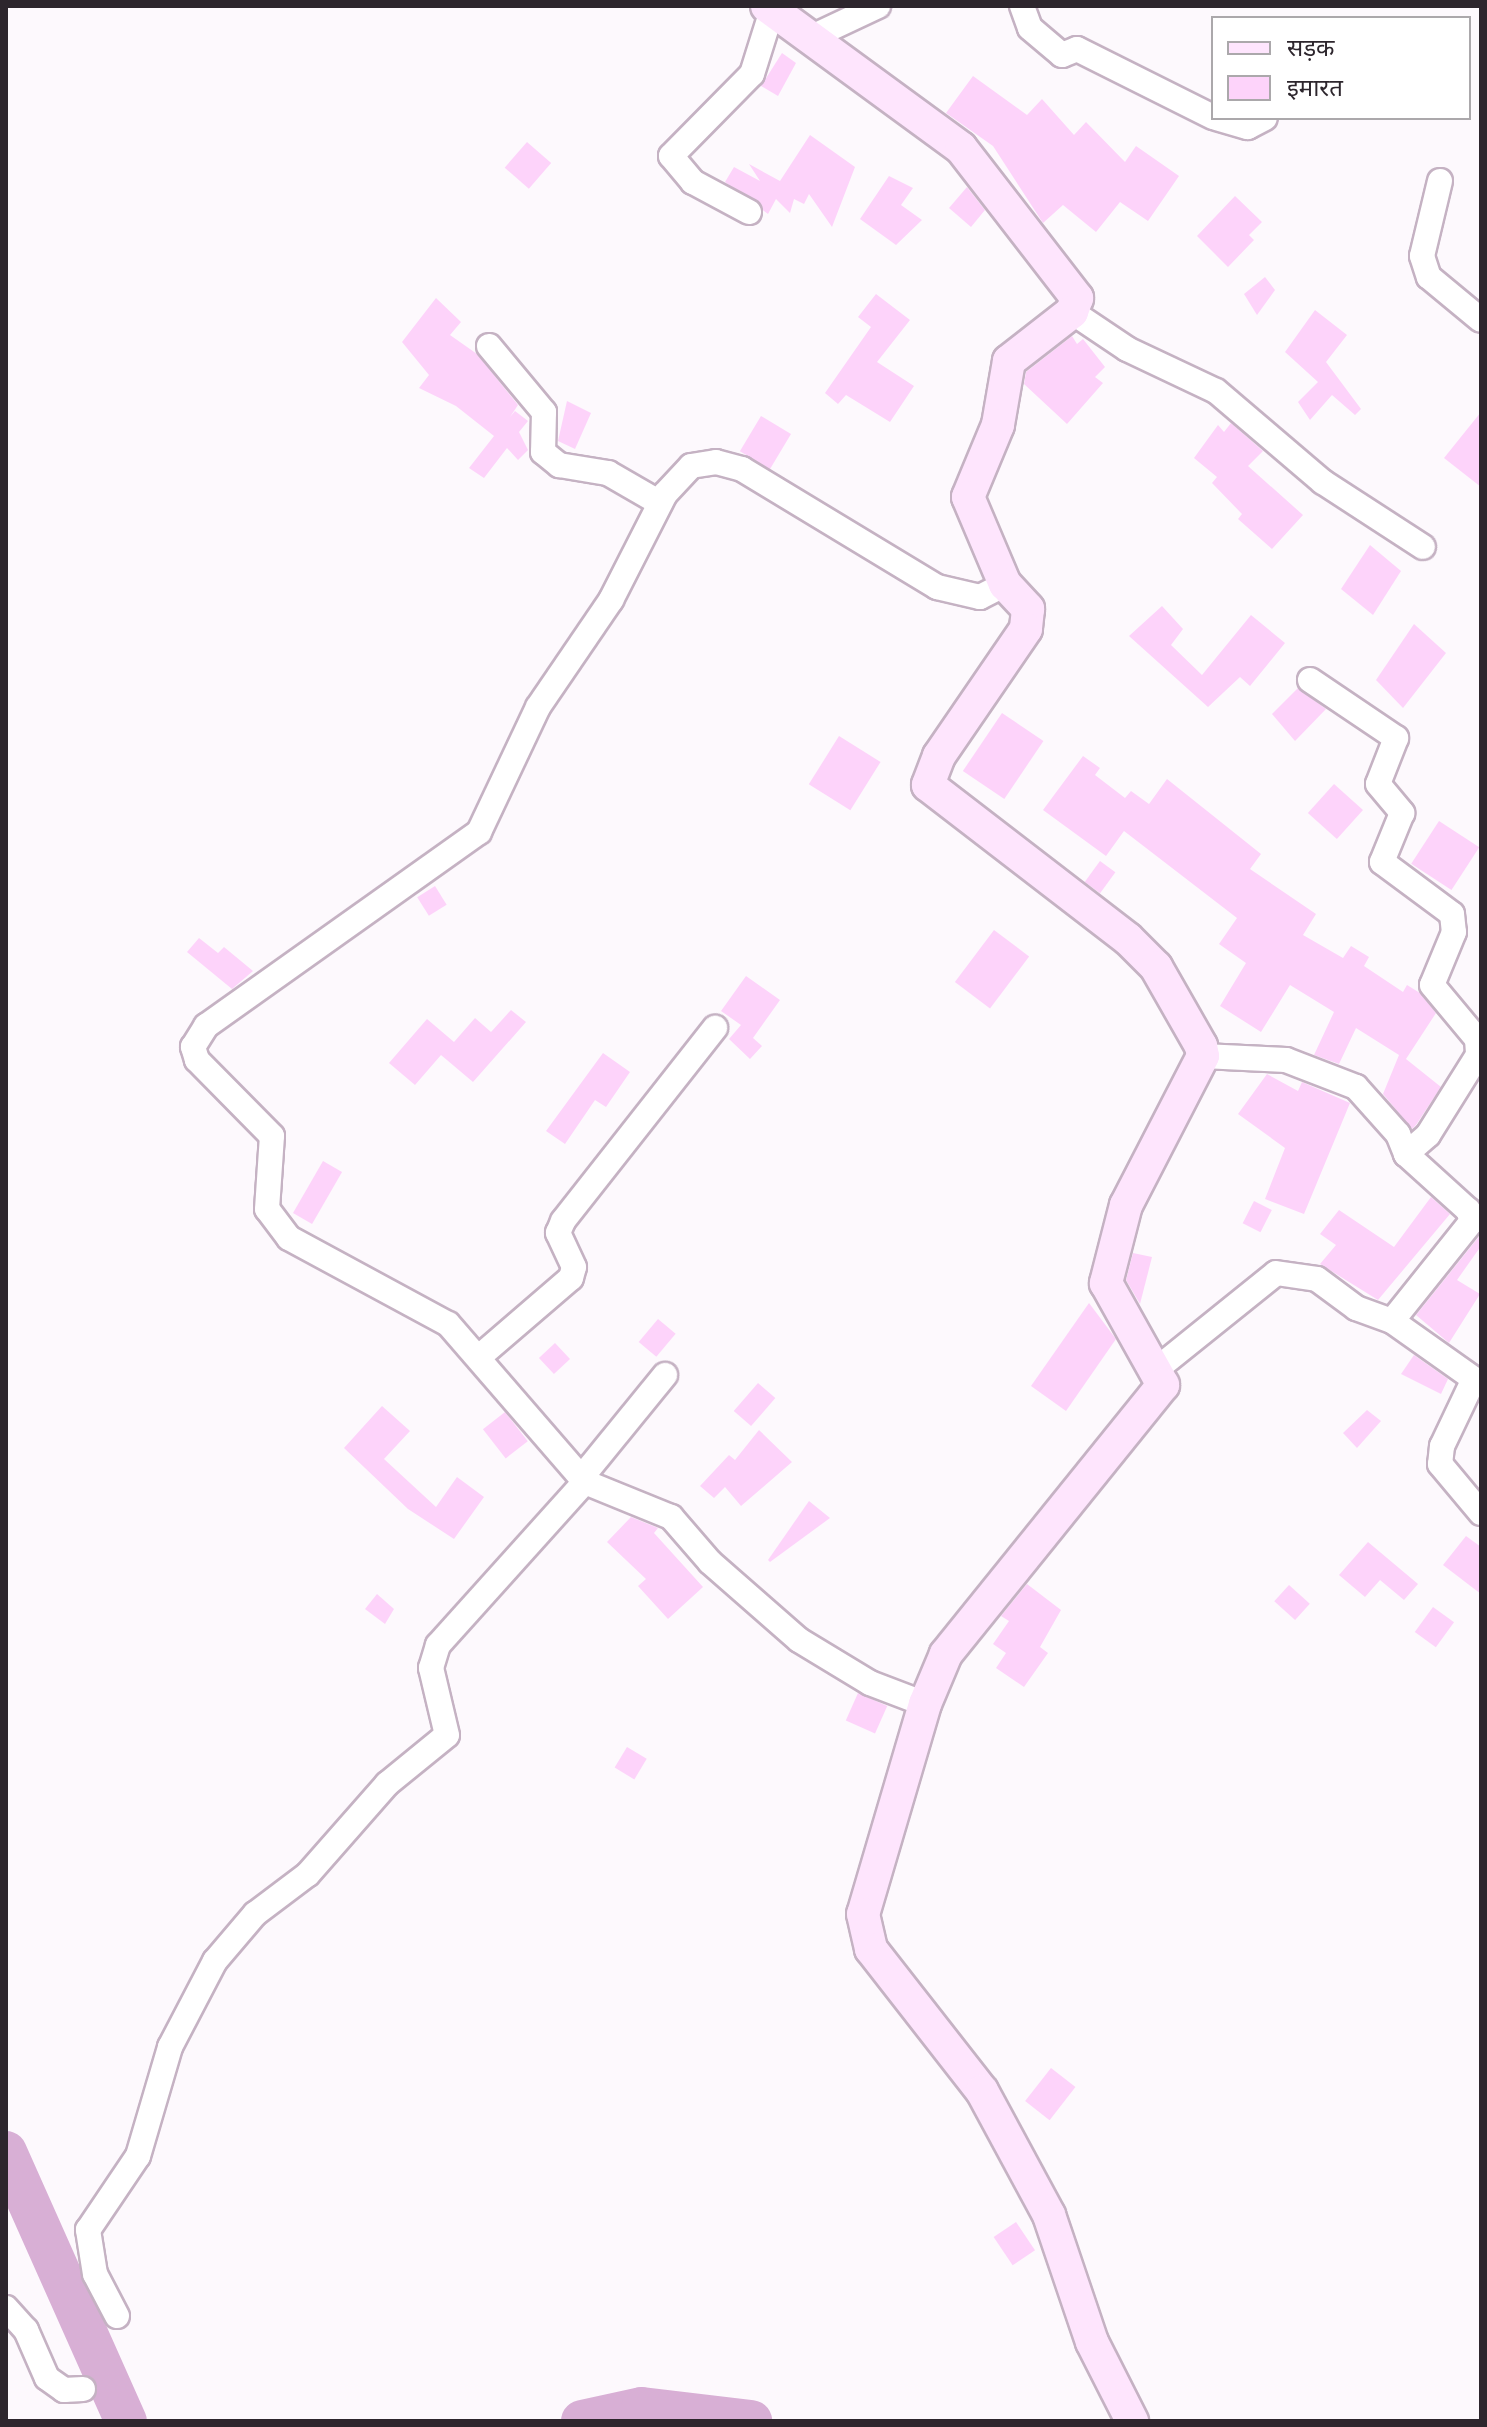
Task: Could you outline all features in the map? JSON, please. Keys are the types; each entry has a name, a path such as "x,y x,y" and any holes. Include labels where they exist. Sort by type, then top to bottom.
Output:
{"street":[{"path":"812,37 878,6"},
{"path":"1022,6 1030,28 1062,55 1077,49 1211,116"},
{"path":"749,212 693,182 671,156 752,74 770,8 812,37 854,74 903,101 976,162 1073,291 1072,312 1009,361 998,425 968,497 1005,584 1028,609 1026,629 939,756 928,785 1128,939 1182,1006 1203,1056"},
{"path":"1222,120 1248,127 1261,120"},
{"path":"1440,181 1422,256 1429,277 1481,320"},
{"path":"1072,312 1127,349 1216,391 1323,482 1423,547"},
{"path":"489,346 544,412 543,452 559,465 608,473 660,503"},
{"path":"925,1704 870,1683 799,1640 710,1562 671,1517 583,1480 479,1357 420,1305 306,1249 271,1220 267,1209 272,1136 197,1060 194,1039 479,832 511,754 611,600 660,503 691,466 730,465 937,587 980,597 1005,584"},
{"path":"1310,680 1396,738 1378,784 1402,813 1382,862 1452,914 1454,932 1432,985 1477,1039 1478,1055 1428,1135 1406,1154"},
{"path":"479,1357 571,1278 574,1267 558,1233 563,1221 715,1028"},
{"path":"1203,1056 1286,1060 1356,1087 1398,1134 1406,1154 1472,1221 1392,1321"},
{"path":"1132,2421 1092,2342 1049,2215 982,2091 897,1987 865,1934 863,1914 925,1704 946,1654 1157,1394 1164,1378 1106,1293 1106,1283 1126,1205 1203,1056"},
{"path":"1158,1368 1276,1273 1317,1279 1356,1308 1392,1321 1474,1379 1442,1446 1440,1464 1481,1513"},
{"path":"117,2316 85,2240 138,2156 170,2047 215,1961 255,1914 308,1874 387,1784 447,1735 431,1668 438,1645 583,1480 665,1375"},
{"path":"6,2308 26,2330 47,2378 64,2390 83,2389"}],"building":[{"path":"782,53 796,63 778,96 761,86"},
{"path":"973,76 1027,115 1042,99 1074,135 1086,122 1125,162 1136,146 1179,176 1148,221 1120,202 1096,232 1063,205 1043,223 993,146 946,113"},
{"path":"810,135 855,167 832,227 809,194 804,204 794,199 790,213 776,199 768,214 725,182 734,167 760,181 749,164 780,181"},
{"path":"527,142 551,163 529,189 505,168"},
{"path":"889,176 913,188 901,205 922,220 896,245 860,219"},
{"path":"967,187 985,210 971,227 949,208"},
{"path":"1235,196 1262,222 1249,235 1254,240 1228,267 1197,236"},
{"path":"1265,277 1275,290 1257,315 1244,294"},
{"path":"876,294 910,320 877,362 914,386 890,422 846,395 838,404 825,393 871,327 858,317"},
{"path":"436,298 461,322 450,335 477,354 518,405 510,417 515,411 528,421 519,432 528,450 518,460 507,448 484,478 469,468 494,436 456,406 419,388 429,375 402,342"},
{"path":"1315,310 1347,335 1326,362 1361,409 1355,415 1332,395 1310,420 1298,402 1318,382 1285,352"},
{"path":"1072,336 1077,344 1083,339 1105,367 1095,377 1103,383 1067,424 1024,384 1026,372"},
{"path":"567,401 591,413 575,449 558,441"},
{"path":"1481,412 1481,487 1444,458"},
{"path":"761,416 791,434 770,469 740,451"},
{"path":"1231,423 1263,451 1248,466 1303,515 1272,549 1238,519 1242,514 1212,483 1217,477 1194,458 1218,425 1224,432"},
{"path":"1370,545 1401,571 1373,615 1341,589"},
{"path":"1162,606 1183,629 1171,645 1202,675 1251,615 1285,643 1250,686 1240,677 1208,707 1129,636"},
{"path":"1414,624 1446,653 1403,708 1376,680"},
{"path":"1298,688 1326,709 1295,741 1272,714"},
{"path":"1002,713 1043,741 1004,799 963,771"},
{"path":"839,736 881,762 850,810 809,784"},
{"path":"1083,756 1100,768 1095,775 1125,798 1131,791 1149,804 1167,779 1261,854 1250,869 1316,914 1303,935 1343,958 1351,946 1369,957 1364,966 1403,992 1407,985 1420,993 1436,1013 1406,1059 1441,1087 1412,1129 1383,1094 1399,1055 1356,1028 1339,1064 1314,1055 1334,1012 1290,985 1261,1032 1220,1006 1246,963 1219,944 1237,918 1124,831 1106,856 1043,810"},
{"path":"1334,784 1363,810 1337,839 1308,813"},
{"path":"1439,821 1479,847 1451,890 1411,864"},
{"path":"1100,861 1115,872 1100,893 1085,882"},
{"path":"435,886 447,905 429,916 417,897"},
{"path":"994,930 1029,956 990,1008 955,982"},
{"path":"199,938 218,953 224,947 253,971 232,989 187,952"},
{"path":"746,976 780,1000 753,1038 762,1046 750,1059 729,1039 741,1025 721,1011"},
{"path":"511,1010 526,1022 473,1082 441,1055 415,1085 389,1063 427,1019 454,1042 475,1018 491,1032"},
{"path":"603,1053 630,1072 606,1107 595,1100 565,1144 546,1131"},
{"path":"1267,1074 1298,1091 1302,1082 1350,1103 1304,1214 1265,1199 1285,1148 1238,1114"},
{"path":"323,1161 342,1172 312,1224 293,1213"},
{"path":"1431,1197 1450,1214 1378,1300 1320,1264 1336,1245 1320,1234 1339,1210 1394,1247"},
{"path":"1254,1201 1272,1210 1260,1232 1243,1223"},
{"path":"1481,1234 1481,1246 1457,1280 1480,1294 1449,1343 1416,1315"},
{"path":"1133,1253 1152,1257 1140,1304 1126,1280"},
{"path":"1089,1303 1116,1339 1066,1411 1031,1386"},
{"path":"658,1319 676,1334 656,1357 639,1342"},
{"path":"555,1343 570,1359 554,1374 539,1358"},
{"path":"1414,1355 1448,1379 1441,1394 1401,1374"},
{"path":"758,1383 775,1398 751,1426 734,1411"},
{"path":"382,1406 410,1431 384,1459 436,1507 457,1477 484,1497 454,1539 408,1509 344,1448"},
{"path":"1367,1410 1381,1421 1357,1448 1343,1433"},
{"path":"505,1412 528,1441 506,1458 483,1429"},
{"path":"759,1430 792,1462 741,1506 725,1487 714,1498 700,1486 729,1455 735,1460"},
{"path":"809,1501 830,1518 770,1562 768,1560"},
{"path":"631,1517 658,1528 654,1533 703,1587 668,1619 638,1586 646,1579 607,1542"},
{"path":"1466,1536 1481,1547 1481,1594 1443,1565"},
{"path":"1368,1542 1418,1584 1404,1600 1380,1580 1365,1597 1339,1575"},
{"path":"1027,1584 1061,1610 1040,1647 1048,1653 1024,1687 996,1668 1006,1653 993,1644 1009,1621 1001,1616"},
{"path":"1289,1585 1310,1604 1295,1620 1274,1601"},
{"path":"377,1594 394,1609 385,1624 365,1609"},
{"path":"1433,1607 1454,1622 1436,1647 1415,1632"},
{"path":"858,1693 887,1706 875,1733 846,1720"},
{"path":"627,1747 647,1759 634,1779 615,1768"},
{"path":"1051,2068 1075,2087 1050,2120 1025,2101"},
{"path":"1016,2222 1035,2250 1013,2265 994,2237"}],"waterway":[{"path":"6,2152 126,2421"},
{"path":"582,2421 642,2408 751,2421"}]}
